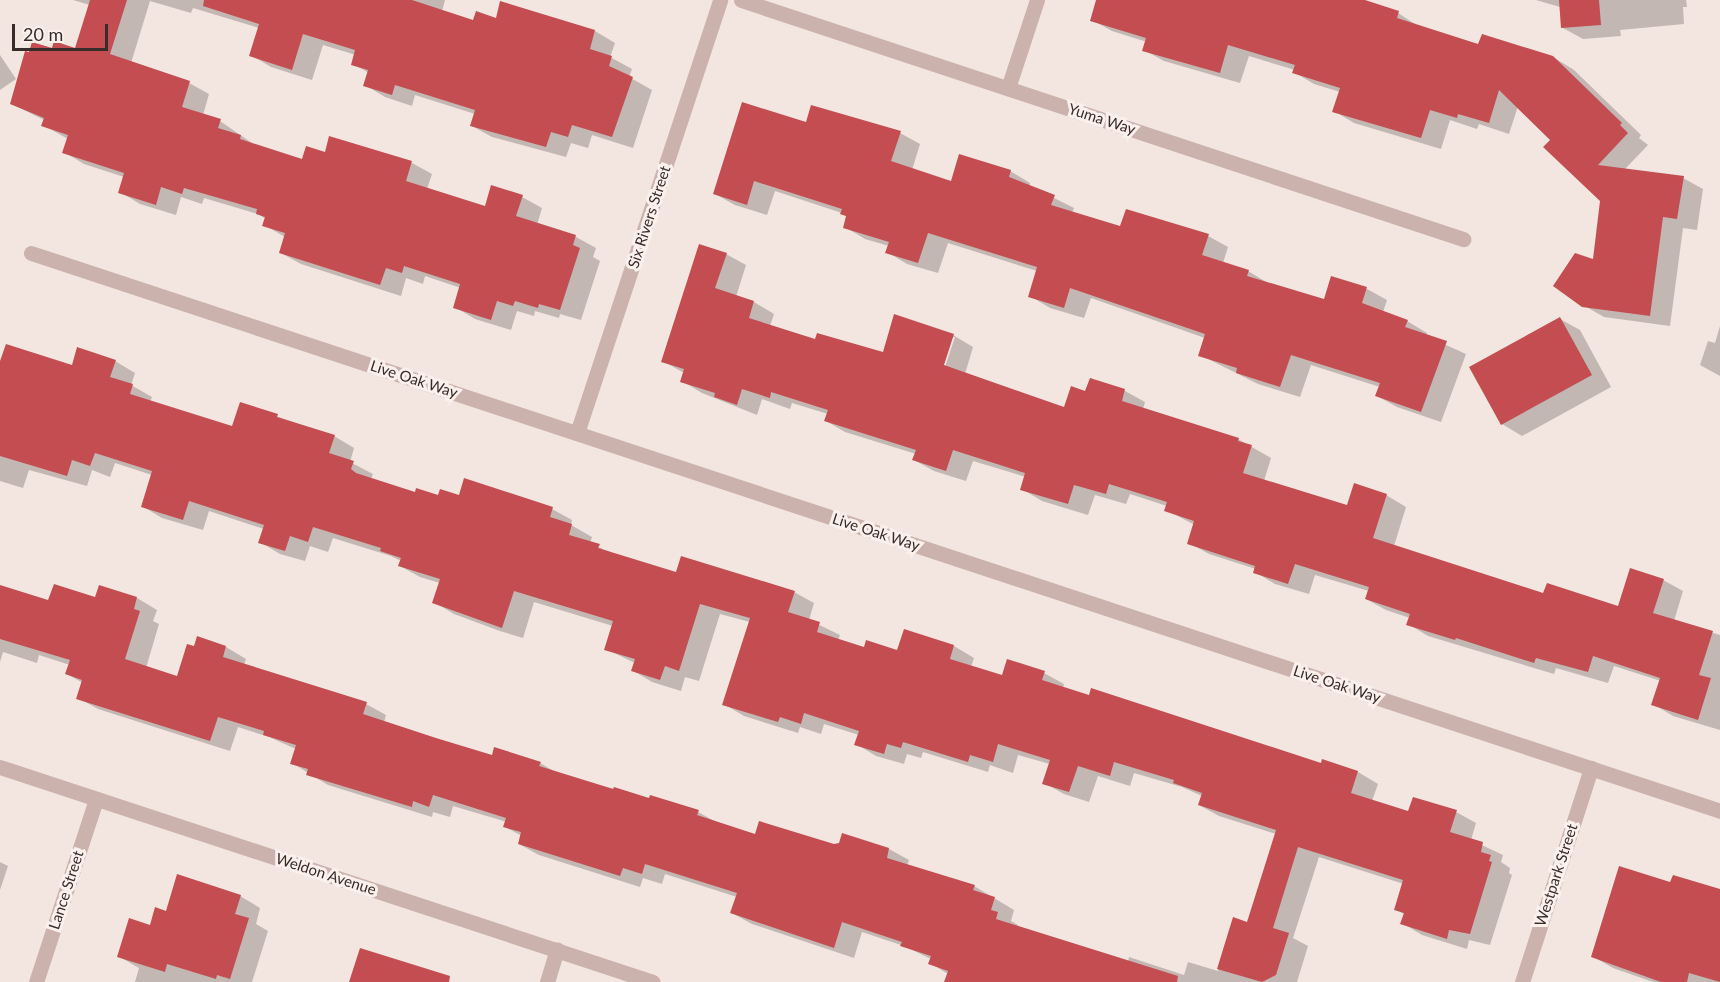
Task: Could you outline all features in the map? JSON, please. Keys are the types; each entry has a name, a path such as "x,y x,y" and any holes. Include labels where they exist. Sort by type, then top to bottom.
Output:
{"street":[{"name":"Six Rivers Street","path":"577,433 720,0"},
{"name":"Yuma Way","path":"741,0 1463,239"},
{"path":"1008,88 1037,0"},
{"name":"Live Oak Way","path":"31,253 1720,811"},
{"name":"Weldon Avenue","path":"0,767 652,982"},
{"name":"Westpark Street","path":"1522,982 1591,768"},
{"name":"Lance Street","path":"36,982 96,799"},
{"path":"547,982 558,950"}],"building":[{"path":"90,0 127,0 110,54 190,81 182,107 221,119 218,128 241,135 240,139 302,159 306,146 325,152 329,136 412,161 406,181 485,206 491,185 523,195 516,216 576,235 573,245 580,248 560,310 539,304 538,308 515,301 513,306 497,301 491,320 453,308 460,284 404,266 402,273 386,268 380,285 279,253 285,233 262,226 265,217 256,214 257,209 184,188 182,194 161,187 156,205 118,193 124,173 62,153 68,135 41,126 44,118 10,104 25,51 29,52 32,42 52,48 54,41 75,48"},
{"path":"204,0 412,0 473,20 476,11 496,18 500,1 595,30 590,49 612,56 609,66 633,77 612,137 572,125 568,137 551,132 546,147 470,126 475,110 395,85 392,95 363,86 368,70 351,65 355,50 303,34 292,70 249,56 259,24 203,6"},
{"path":"1096,0 1365,0 1399,11 1397,18 1478,44 1482,34 1553,56 1622,123 1620,125 1628,133 1598,165 1684,176 1677,219 1663,217 1650,316 1582,307 1553,286 1575,253 1593,259 1600,201 1543,147 1550,140 1499,90 1489,123 1458,114 1457,118 1430,110 1421,138 1332,112 1340,88 1292,73 1295,65 1228,45 1220,73 1142,51 1146,38 1090,21"},
{"path":"1559,0 1599,0 1601,25 1561,28"},
{"path":"742,102 806,122 811,105 901,131 891,161 951,181 959,154 1011,170 1009,177 1055,195 1051,205 1120,226 1126,209 1209,234 1202,255 1249,270 1247,276 1324,299 1331,276 1367,287 1362,303 1408,320 1405,327 1447,341 1421,412 1375,396 1380,383 1291,355 1280,387 1236,373 1237,368 1198,356 1205,334 1070,288 1064,308 1028,297 1037,267 928,233 918,263 885,253 889,242 843,228 846,216 840,214 842,209 754,181 747,205 713,194"},
{"path":"699,244 727,253 715,288 754,301 749,318 815,339 817,333 883,352 894,314 954,334 944,365 1064,407 1071,386 1085,391 1090,378 1125,389 1122,401 1239,438 1238,441 1252,445 1243,473 1347,505 1354,483 1387,494 1373,538 1543,593 1547,583 1618,606 1630,568 1664,579 1653,613 1713,631 1699,675 1711,678 1698,720 1651,705 1660,678 1593,656 1588,672 1536,658 1534,663 1406,625 1410,614 1365,599 1369,587 1295,564 1288,584 1253,573 1255,566 1187,544 1194,521 1164,511 1167,502 1109,484 1106,494 1074,485 1068,504 1020,490 1025,473 953,450 946,471 912,460 916,450 824,421 828,410 771,392 770,398 742,389 737,405 714,397 715,393 680,382 684,369 661,362"},
{"path":"1560,317 1592,375 1501,425 1469,367"},
{"path":"6,344 72,365 77,347 116,360 110,377 133,384 130,394 232,426 240,402 278,414 277,417 335,435 329,453 354,461 351,469 356,473 415,492 416,488 438,495 440,489 459,495 464,478 553,507 550,517 572,524 569,535 600,544 598,548 676,572 681,556 795,591 788,612 820,622 817,632 864,647 866,640 897,650 904,629 954,645 950,659 1002,675 1007,659 1045,671 1042,680 1089,695 1091,688 1321,763 1322,759 1358,771 1351,793 1408,811 1413,797 1457,810 1450,832 1483,842 1481,852 1491,855 1489,861 1492,862 1470,934 1449,930 1447,939 1400,924 1404,913 1394,910 1403,880 1298,847 1273,928 1289,933 1276,975 1262,982 1217,969 1233,917 1247,922 1276,830 1198,805 1202,793 1173,783 1174,780 1114,762 1110,776 1078,766 1069,792 1042,784 1050,760 998,744 993,762 970,755 968,762 903,742 901,748 887,744 884,754 854,745 859,731 804,713 801,724 780,717 778,722 722,705 750,618 700,604 679,671 665,666 660,680 631,671 635,659 604,650 613,621 514,591 502,628 432,603 440,579 398,566 401,558 380,551 381,548 313,527 308,542 290,536 285,551 258,543 264,525 189,501 183,520 141,507 152,471 95,453 90,466 72,460 67,476 0,456 0,361"},
{"path":"54,584 95,597 99,585 137,597 134,609 140,611 125,659 177,676 187,644 194,646 197,636 226,646 223,657 367,702 363,714 436,738 492,755 494,747 541,762 539,766 613,789 614,787 649,798 650,795 699,810 697,815 755,834 759,821 834,844 839,843 842,833 889,848 887,858 975,885 973,890 995,897 991,910 998,912 996,919 1178,976 1177,982 944,982 948,971 928,964 931,956 900,946 902,942 842,922 834,948 730,913 737,893 645,864 642,874 623,868 620,876 518,844 521,832 503,827 506,818 433,795 429,807 413,801 412,807 306,775 308,769 290,764 296,745 263,735 264,731 218,717 210,741 76,699 82,680 65,674 70,660 0,639 0,585 48,600"},
{"path":"1619,866 1670,882 1673,875 1720,889 1720,982 1689,973 1687,982 1661,982 1591,957"},
{"path":"177,874 241,895 235,914 249,918 230,979 217,975 216,979 167,964 165,972 117,957 129,918 150,925 155,907 166,911"},
{"path":"360,948 450,976 449,982 349,982"}]}
